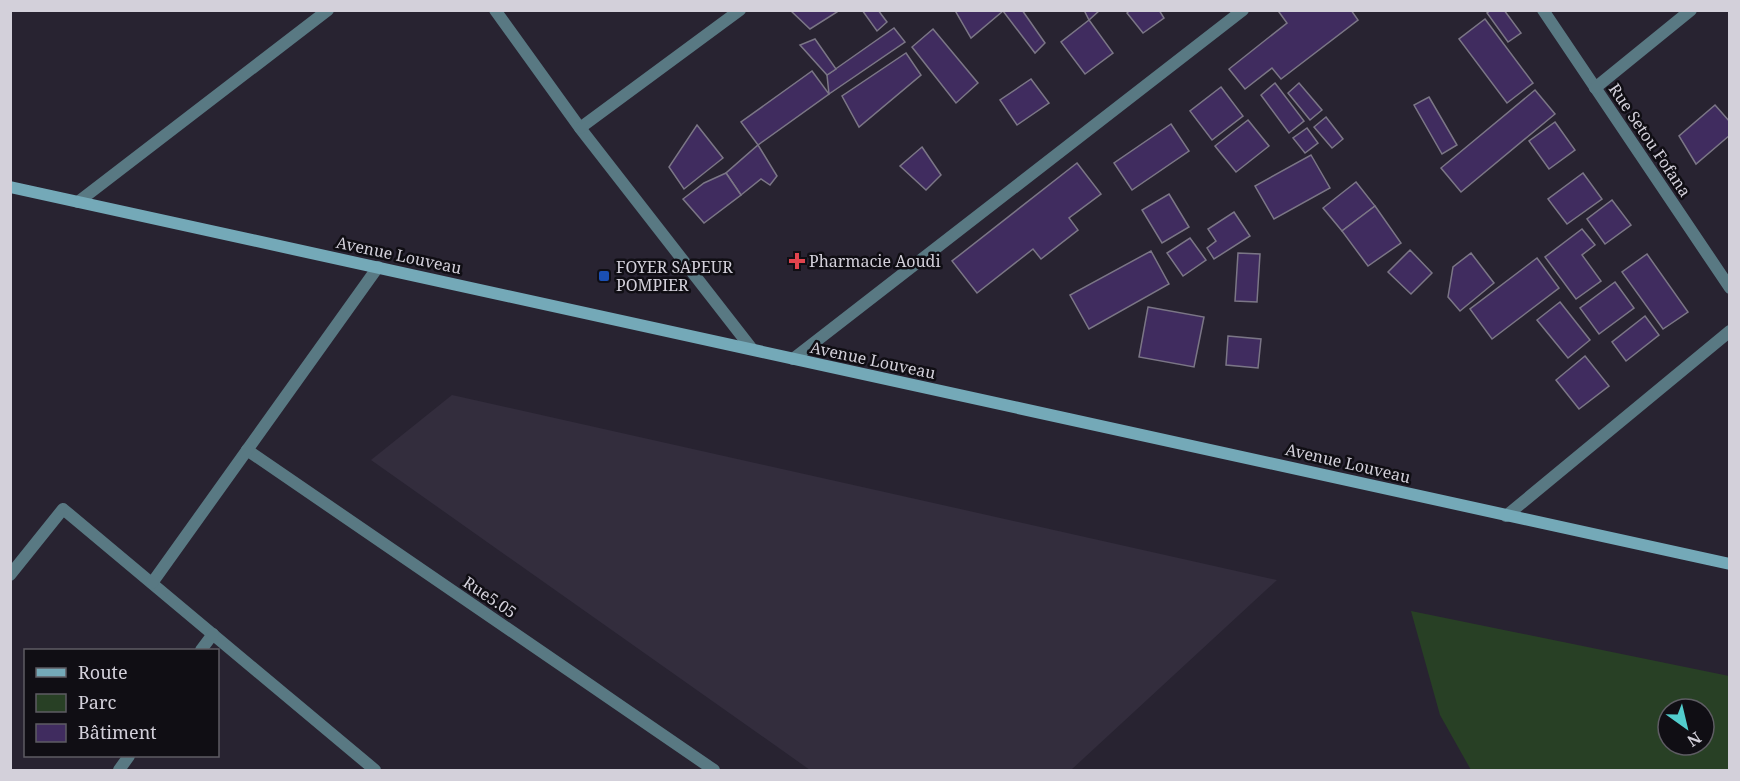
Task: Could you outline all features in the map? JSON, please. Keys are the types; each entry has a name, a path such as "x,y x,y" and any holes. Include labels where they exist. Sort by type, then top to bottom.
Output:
{"main road":[{"name":"Avenue Louveau","path":"10,187 1730,564"}],"street":[{"path":"78,202 328,10"},
{"path":"495,10 580,128 752,349"},
{"path":"580,128 740,10"},
{"path":"793,359 1243,10"},
{"name":"Rue Setou Fofana","path":"1543,10 1730,288"},
{"path":"1595,87 1691,10"},
{"path":"152,583 378,267"},
{"path":"1506,516 1730,331"},
{"name":"Rue5.05","path":"247,450 714,771"},
{"path":"10,575 63,509 375,771"},
{"path":"202,649 213,634"},
{"path":"119,771 128,757"}],"shaded area":[{"path":"452,395 1277,580 1071,770 810,770 371,460"}],"green space":[{"path":"1411,611 1729,676 1729,770 1471,770 1440,715"}],"building":[{"path":"790,10 836,10 837,12 810,29"},
{"path":"862,10 878,10 887,22 877,31"},
{"path":"958,10 1003,11 971,38 956,12"},
{"path":"1022,10 1045,43 1035,53 1003,11"},
{"path":"1084,10 1100,10 1089,20"},
{"path":"1130,10 1159,10 1164,18 1143,33 1127,13"},
{"path":"1281,10 1351,10 1358,20 1281,79 1272,68 1245,89 1229,69 1287,23 1279,12"},
{"path":"1491,10 1504,10 1521,33 1508,42 1487,13"},
{"path":"1485,19 1533,83 1507,103 1459,39"},
{"path":"1089,20 1113,53 1085,74 1061,42"},
{"path":"894,28 905,42 829,94 827,75"},
{"path":"933,29 978,83 956,103 912,47"},
{"path":"815,39 836,69 827,75 800,45"},
{"path":"906,53 921,75 859,127 842,96"},
{"path":"812,71 829,94 758,145 741,122"},
{"path":"1031,79 1049,103 1017,125 1000,100"},
{"path":"1275,83 1304,121 1289,133 1261,95"},
{"path":"1299,83 1322,110 1310,120 1288,93"},
{"path":"1221,87 1243,116 1212,140 1190,111"},
{"path":"1535,90 1555,114 1461,192 1441,168"},
{"path":"1429,97 1457,145 1442,154 1414,105"},
{"path":"1715,105 1730,122 1730,135 1696,164 1679,136"},
{"path":"1326,117 1343,139 1332,148 1314,127"},
{"path":"1248,120 1269,146 1236,172 1215,146"},
{"path":"1555,122 1575,150 1549,169 1529,141"},
{"path":"1171,124 1189,151 1132,190 1114,163"},
{"path":"697,125 723,158 684,189 669,167"},
{"path":"1307,128 1318,143 1305,153 1293,138"},
{"path":"758,145 777,176 770,185 761,179 741,195 726,173"},
{"path":"922,147 941,175 926,190 900,166"},
{"path":"1311,155 1330,188 1274,219 1255,186"},
{"path":"1077,163 1101,194 1069,218 1078,230 1041,259 1033,249 977,293 952,261"},
{"path":"726,173 741,195 704,223 683,199 704,183"},
{"path":"1583,173 1602,199 1567,224 1548,199"},
{"path":"1356,182 1375,206 1342,231 1323,208"},
{"path":"1169,194 1189,227 1162,243 1142,210"},
{"path":"1612,200 1631,225 1605,244 1587,219"},
{"path":"1375,206 1401,243 1368,266 1342,231"},
{"path":"1234,212 1250,236 1214,259 1207,248 1216,241 1208,229"},
{"path":"1582,229 1595,245 1582,255 1601,281 1576,299 1545,257"},
{"path":"1190,238 1206,260 1183,276 1167,253"},
{"path":"1410,250 1432,273 1411,294 1388,272"},
{"path":"1151,251 1169,284 1089,329 1070,295"},
{"path":"1238,253 1260,254 1257,302 1235,301"},
{"path":"1471,253 1494,283 1460,311 1448,297 1453,267"},
{"path":"1647,254 1688,312 1663,329 1622,272"},
{"path":"1537,258 1559,288 1492,339 1470,309"},
{"path":"1615,282 1634,308 1599,334 1580,308"},
{"path":"1560,302 1590,340 1568,358 1537,320"},
{"path":"1148,307 1204,317 1194,367 1139,357"},
{"path":"1645,316 1659,335 1626,361 1612,342"},
{"path":"1228,336 1261,339 1258,368 1226,365"},
{"path":"1585,356 1609,386 1579,409 1556,380"}],"place":[{"name":"Pharmacie Aoudi","path":"797,261"},
{"name":"FOYER SAPEUR POMPIER","path":"604,276"}]}
